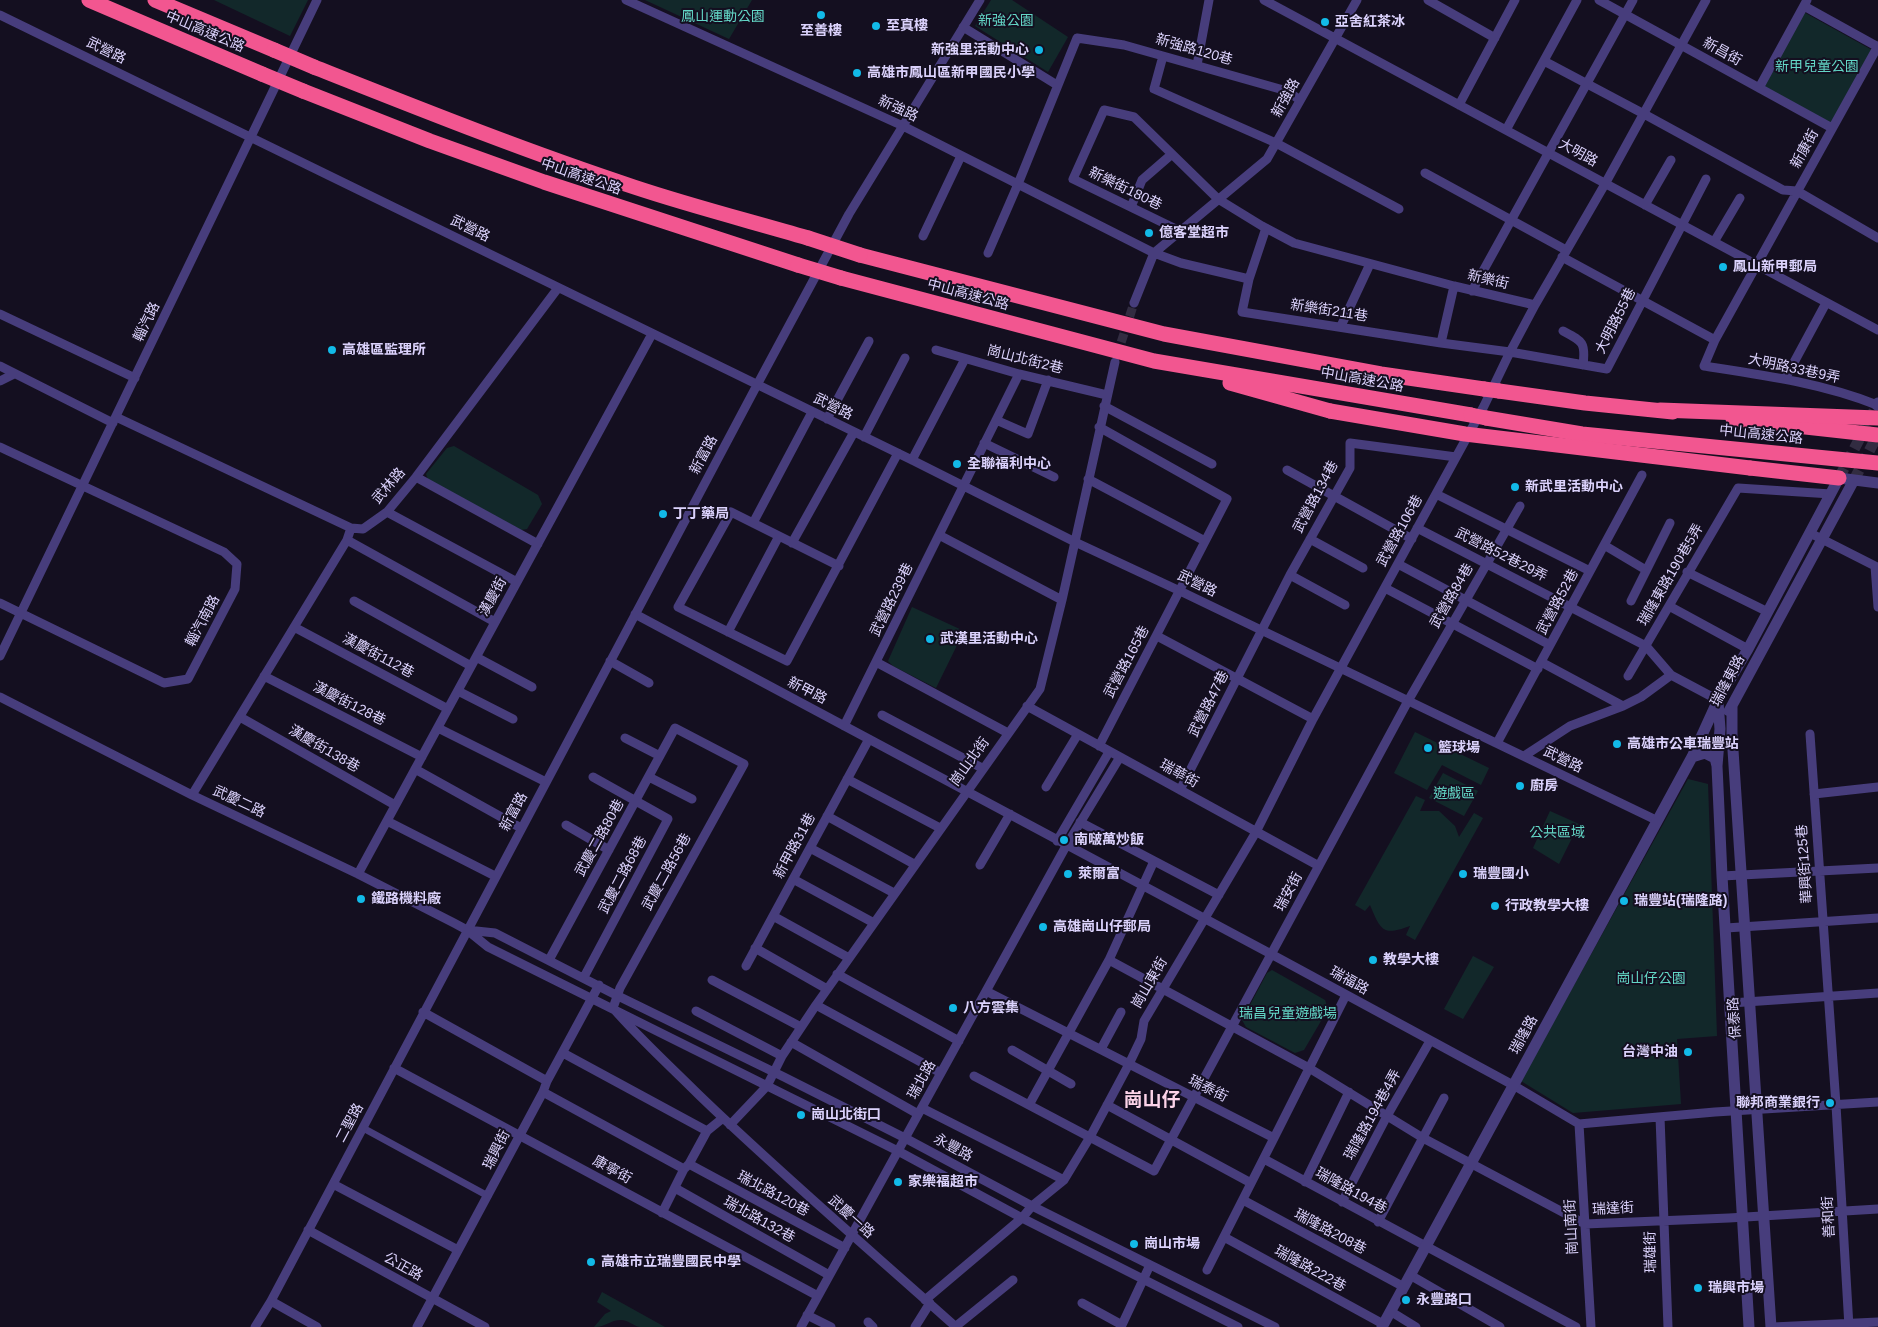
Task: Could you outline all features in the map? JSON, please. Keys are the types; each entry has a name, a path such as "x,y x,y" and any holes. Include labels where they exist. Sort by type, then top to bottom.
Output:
{"highway":[{"name":"中山高速公路","path":"89,0 303,91 430,141 544,182 841,278 1154,362 1480,413 1582,434 1878,463"},
{"name":"中山高速公路","path":"155,0 449,121 634,187 860,255 1164,334 1381,374 1585,404 1660,410 1878,435"},
{"path":"1154,362 1330,411 1465,434 1847,479"},
{"path":"1660,410 1878,409"}],"street":[{"name":"輜汽路","path":"0,656 317,0"},
{"name":"新強路","path":"626,0 903,126 1154,253"},
{"name":"新富路","path":"467,930 849,214 980,0"},
{"path":"1197,66 1209,0"},
{"name":"大明路","path":"1264,0 1878,330"},
{"name":"新強路","path":"1134,303 1154,253 1267,159 1357,0"},
{"path":"1428,0 1494,38"},
{"path":"1459,105 1515,0"},
{"path":"1506,130 1576,0"},
{"name":"新昌街","path":"1599,0 1832,128"},
{"path":"1472,291 1633,0"},
{"path":"1535,305 1605,184 1706,0"},
{"path":"1759,88 1806,3 1878,47"},
{"name":"武營路","path":"0,15 912,460 1075,542 1656,820"},
{"path":"964,27 1057,85 1018,184 988,253"},
{"name":"新強路120巷","path":"1057,85 1077,38 1124,45 1288,91 1300,100"},
{"name":"新康街","path":"1704,366 1715,340 1878,47"},
{"path":"1163,56 1154,89 1276,144 1399,209"},
{"path":"1544,61 1783,190 1797,191 1876,237 1878,227"},
{"name":"新樂街180巷","path":"1134,117 1104,110 1073,178 1180,230"},
{"name":"新樂街","path":"1134,117 1218,199 1294,243 1472,291 1535,305"},
{"path":"1131,207 1142,180 1172,154"},
{"path":"923,236 961,156"},
{"path":"1645,205 1671,160"},
{"path":"1425,173 1511,220 1642,300 1715,340"},
{"name":"大明路55巷","path":"1510,352 1607,369 1706,178"},
{"path":"1714,242 1740,198"},
{"name":"新樂街211巷","path":"1266,228 1248,279 1242,312 1510,352"},
{"path":"1154,253 1180,263 1248,279"},
{"path":"1341,326 1370,264"},
{"path":"1441,343 1454,286"},
{"name":"武林路","path":"351,528 363,529 388,512 558,288"},
{"path":"1785,379 1826,303"},
{"name":"武營路106巷","path":"1341,668 1480,413 1535,305"},
{"path":"0,314 135,378"},
{"path":"1563,330 1579,340 1584,346 1582,365"},
{"name":"漢慶街","path":"358,874 652,334"},
{"path":"827,419 868,341"},
{"name":"崗山北街2巷","path":"936,350 1019,374 1107,395"},
{"path":"864,437 905,358"},
{"path":"912,460 965,359"},
{"name":"崗山北街","path":"707,1131 727,1121 767,1086 782,1056 827,989 982,768 1040,689 1062,600 1115,362"},
{"path":"0,366 351,528 347,540 192,795"},
{"name":"大明路33巷9弄","path":"1704,366 1785,379 1852,395 1878,409"},
{"path":"0,381 14,374"},
{"name":"武營路239巷","path":"844,726 1019,374"},
{"path":"996,420 1028,434 1048,380"},
{"path":"1104,406 1212,464"},
{"path":"753,523 812,412"},
{"name":"武營路165巷","path":"1098,746 1227,499 1099,427"},
{"path":"792,543 854,432"},
{"path":"984,443 1054,477"},
{"name":"武營路134巷","path":"1261,630 1350,468 1350,443 1456,457"},
{"path":"0,447 82,487"},
{"path":"839,566 731,512 678,607 787,661 839,566 898,454"},
{"path":"1287,470 1412,539"},
{"name":"武營路52巷","path":"1497,743 1642,475"},
{"path":"416,477 538,544"},
{"path":"1088,479 1205,541"},
{"path":"1847,479 1878,483"},
{"name":"瑞隆東路","path":"1720,729 1718,700 1748,649 1831,494 1847,479"},
{"name":"瑞隆東路","path":"1720,729 1822,540 1847,479"},
{"name":"輜汽南路","path":"21,613 164,683 188,679 235,589 237,564 224,552 82,487"},
{"name":"瑞隆東路190巷5弄","path":"1628,676 1687,572 1738,488 1831,494"},
{"path":"1436,494 1590,571"},
{"name":"武營路84巷","path":"1408,701 1520,506"},
{"path":"388,512 517,582"},
{"path":"1631,601 1670,523"},
{"name":"武營路52巷29弄","path":"1417,528 1572,606 1646,646"},
{"path":"1810,533 1877,566 1878,607"},
{"path":"939,535 1062,600"},
{"path":"728,632 779,536"},
{"path":"1310,539 1363,568"},
{"path":"347,540 495,622"},
{"path":"1604,545 1646,570"},
{"path":"1398,564 1550,645"},
{"path":"1687,572 1768,612"},
{"path":"1290,575 1344,606"},
{"path":"1385,588 1623,706"},
{"path":"354,601 471,666"},
{"path":"0,603 21,613"},
{"path":"1669,606 1748,649"},
{"name":"新甲路","path":"635,614 967,790"},
{"name":"漢慶街112巷","path":"294,627 448,709"},
{"name":"武營路47巷","path":"1180,790 1238,679 1261,630"},
{"path":"1157,636 1313,720"},
{"path":"1646,646 1671,675 1718,700"},
{"path":"476,656 532,687"},
{"path":"610,661 649,683"},
{"path":"876,662 1008,733"},
{"name":"崗山東街","path":"916,1327 927,1302 1022,1218 1032,1206 1064,1180 1130,1064 1141,1038 1144,1021 1256,832 1341,668"},
{"path":"1524,756 1570,726 1623,706 1641,697 1671,675"},
{"name":"漢慶街128巷","path":"264,676 422,757"},
{"path":"458,691 513,719"},
{"name":"武慶二路","path":"0,697 192,795 358,874 467,930 488,947 613,1008 631,1029 727,1121"},
{"name":"瑞隆路","path":"1382,1326 1692,757 1718,700"},
{"name":"瑞安街","path":"1090,1137 1154,1171 1408,701"},
{"name":"瑞華街","path":"1027,706 1319,866"},
{"name":"保泰路","path":"1732,706 1732,736 1762,1215 1772,1327"},
{"path":"882,715 982,768"},
{"name":"漢慶街138巷","path":"240,717 395,805"},
{"path":"1708,723 1732,736"},
{"path":"438,728 546,782"},
{"name":"武慶二路80巷","path":"549,960 675,728 744,764"},
{"name":"保泰路","path":"1720,729 1717,766 1722,876 1749,1327"},
{"name":"瑞隆路","path":"1692,757 1720,729"},
{"path":"1046,786 1078,734"},
{"name":"華興街125巷","path":"1810,734 1836,1105"},
{"path":"625,738 660,756"},
{"name":"新甲路31巷","path":"746,966 869,739"},
{"path":"1057,841 1109,752"},
{"path":"1692,757 1705,753 1715,758 1717,766"},
{"name":"瑞北路","path":"801,1327 1066,846 1120,758"},
{"name":"武慶二路56巷","path":"616,995 744,764"},
{"path":"415,769 521,828"},
{"path":"649,777 692,800"},
{"path":"593,778 636,801"},
{"path":"847,779 940,828"},
{"path":"1814,794 1878,787"},
{"name":"瑞福路","path":"967,790 1066,846 1271,954 1580,1124"},
{"name":"武慶二路68巷","path":"584,977 668,819 636,801"},
{"path":"980,865 1010,814"},
{"path":"827,816 914,864"},
{"path":"386,821 495,876"},
{"path":"1080,822 1219,895"},
{"path":"566,825 609,850"},
{"path":"810,848 894,893"},
{"path":"1028,1105 1109,960 1154,861"},
{"path":"1722,876 1878,868"},
{"path":"793,879 874,923"},
{"path":"773,916 849,958"},
{"path":"1726,928 1878,918"},
{"name":"武慶二路","path":"467,930 495,933 616,995"},
{"name":"二聖路","path":"255,1327 271,1301 467,930"},
{"path":"755,948 827,989"},
{"name":"瑞達街","path":"1109,960 1309,1068 1423,1138 1585,1224 1878,1209"},
{"path":"838,974 958,1041"},
{"path":"712,980 801,1027"},
{"name":"瑞興街","path":"418,1327 599,985"},
{"name":"瑞泰街","path":"986,991 1274,1138"},
{"path":"1730,1003 1878,993"},
{"path":"613,1008 616,995"},
{"name":"永豐路","path":"616,995 775,1072 905,1138 1032,1206 1275,1327"},
{"path":"1207,1270 1346,996"},
{"path":"816,1005 941,1073"},
{"name":"永豐路","path":"613,1008 898,1151 1022,1218 1238,1327"},
{"path":"696,1011 782,1056"},
{"path":"423,1012 547,1081"},
{"path":"1101,1049 1121,1012"},
{"name":"瑞隆路194巷4弄","path":"1342,1202 1387,1116 1430,1041"},
{"path":"791,1042 920,1111 1064,1180"},
{"path":"1012,1050 1071,1084"},
{"path":"563,1053 707,1131 686,1166 662,1213"},
{"name":"康寧街","path":"394,1068 818,1296"},
{"path":"974,1076 1090,1137"},
{"name":"瑞北路120巷","path":"543,1092 845,1248"},
{"path":"1305,1182 1349,1092"},
{"path":"1378,1222 1444,1098"},
{"path":"1580,1124 1735,1111 1878,1102"},
{"path":"1107,1105 1251,1183"},
{"name":"善和街","path":"1836,1105 1849,1325"},
{"name":"瑞雄街","path":"1660,1117 1668,1327"},
{"name":"武慶一路","path":"727,1121 851,1236 956,1327"},
{"name":"崗山南街","path":"1580,1124 1591,1327"},
{"path":"363,1128 488,1196"},
{"name":"瑞隆路194巷","path":"1264,1159 1576,1327"},
{"path":"332,1184 458,1250"},
{"name":"瑞北路132巷","path":"675,1188 829,1276"},
{"name":"瑞隆路208巷","path":"1243,1200 1404,1288"},
{"name":"公正路","path":"308,1230 485,1327"},
{"name":"瑞隆路222巷","path":"1224,1238 1382,1326"},
{"path":"1082,1303 1122,1326 1150,1265"},
{"path":"1410,1275 1500,1327"},
{"path":"956,1327 1013,1280"},
{"path":"271,1301 317,1327"},
{"path":"1390,1312 1416,1327"},
{"path":"807,1315 830,1327"},
{"path":"1772,1327 1849,1325 1878,1322"}],"green space":[{"path":"214,0 308,0 290,36"},
{"name":"鳳山運動公園","path":"645,0 752,0 729,39"},
{"name":"新強公園","path":"991,0 1012,0 1068,37 1048,72 975,26"},
{"name":"新甲兒童公園","path":"1800,10 1872,50 1832,125 1760,86"},
{"path":"454,446 538,495 542,504 527,529 521,530 428,480 426,474 447,448"},
{"path":"912,607 964,631 936,688 893,666 888,661"},
{"name":"籃球場","path":"1415,732 1489,768 1481,785 1442,765 1427,790 1394,773"},
{"name":"遊戲區","path":"1443,773 1478,791 1464,816 1429,798"},
{"name":"崗山仔公園","path":"1688,779 1708,784 1717,1036 1677,1039 1681,1104 1573,1113 1521,1081"},
{"path":"1416,796 1425,800 1420,811 1439,811 1455,826 1459,837 1474,813 1483,818 1415,940 1406,935 1410,926 1388,931 1380,926 1370,905 1365,911 1355,905"},
{"name":"公共區域","path":"1550,811 1579,824 1559,864 1533,848"},
{"path":"1473,956 1494,967 1463,1019 1444,1009"},
{"name":"瑞昌兒童遊戲場","path":"1272,970 1325,1000 1328,1009 1304,1050 1295,1053 1246,1027 1242,1020 1267,973"},
{"path":"602,1292 665,1327 640,1327 621,1320 594,1327 605,1314 611,1311 597,1302"}],"tunnel":[{"path":"1117,355 1134,303"},
{"path":"1839,478 1874,411"},
{"path":"1854,480 1878,434"}],"place":[{"name":"至善樓","path":"821,15"},
{"name":"亞舍紅茶冰","path":"1325,22"},
{"name":"至真樓","path":"876,26"},
{"name":"新強里活動中心","path":"1039,50"},
{"name":"高雄市鳳山區新甲國民小學","path":"857,73"},
{"name":"億客堂超市","path":"1149,233"},
{"name":"鳳山新甲郵局","path":"1723,267"},
{"name":"高雄區監理所","path":"332,350"},
{"name":"全聯福利中心","path":"957,464"},
{"name":"新武里活動中心","path":"1515,487"},
{"name":"丁丁藥局","path":"663,514"},
{"name":"武漢里活動中心","path":"930,639"},
{"name":"高雄市公車瑞豐站","path":"1617,744"},
{"name":"籃球場","path":"1428,748"},
{"name":"廚房","path":"1520,786"},
{"name":"南啵萬炒飯","path":"1064,840"},
{"name":"萊爾富","path":"1068,874"},
{"name":"瑞豐國小","path":"1463,874"},
{"name":"鐵路機料廠","path":"361,899"},
{"name":"瑞豐站(瑞隆路)","path":"1624,901"},
{"name":"行政教學大樓","path":"1495,906"},
{"name":"高雄崗山仔郵局","path":"1043,927"},
{"name":"教學大樓","path":"1373,960"},
{"name":"八方雲集","path":"953,1008"},
{"name":"台灣中油","path":"1688,1052"},
{"name":"聯邦商業銀行","path":"1830,1103"},
{"name":"崗山北街口","path":"801,1115"},
{"name":"家樂福超市","path":"898,1182"},
{"name":"崗山市場","path":"1134,1244"},
{"name":"高雄市立瑞豐國民中學","path":"591,1262"},
{"name":"瑞興市場","path":"1698,1288"},
{"name":"永豐路口","path":"1406,1300"}],"district":[{"name":"崗山仔","path":"1152,1101"}]}
